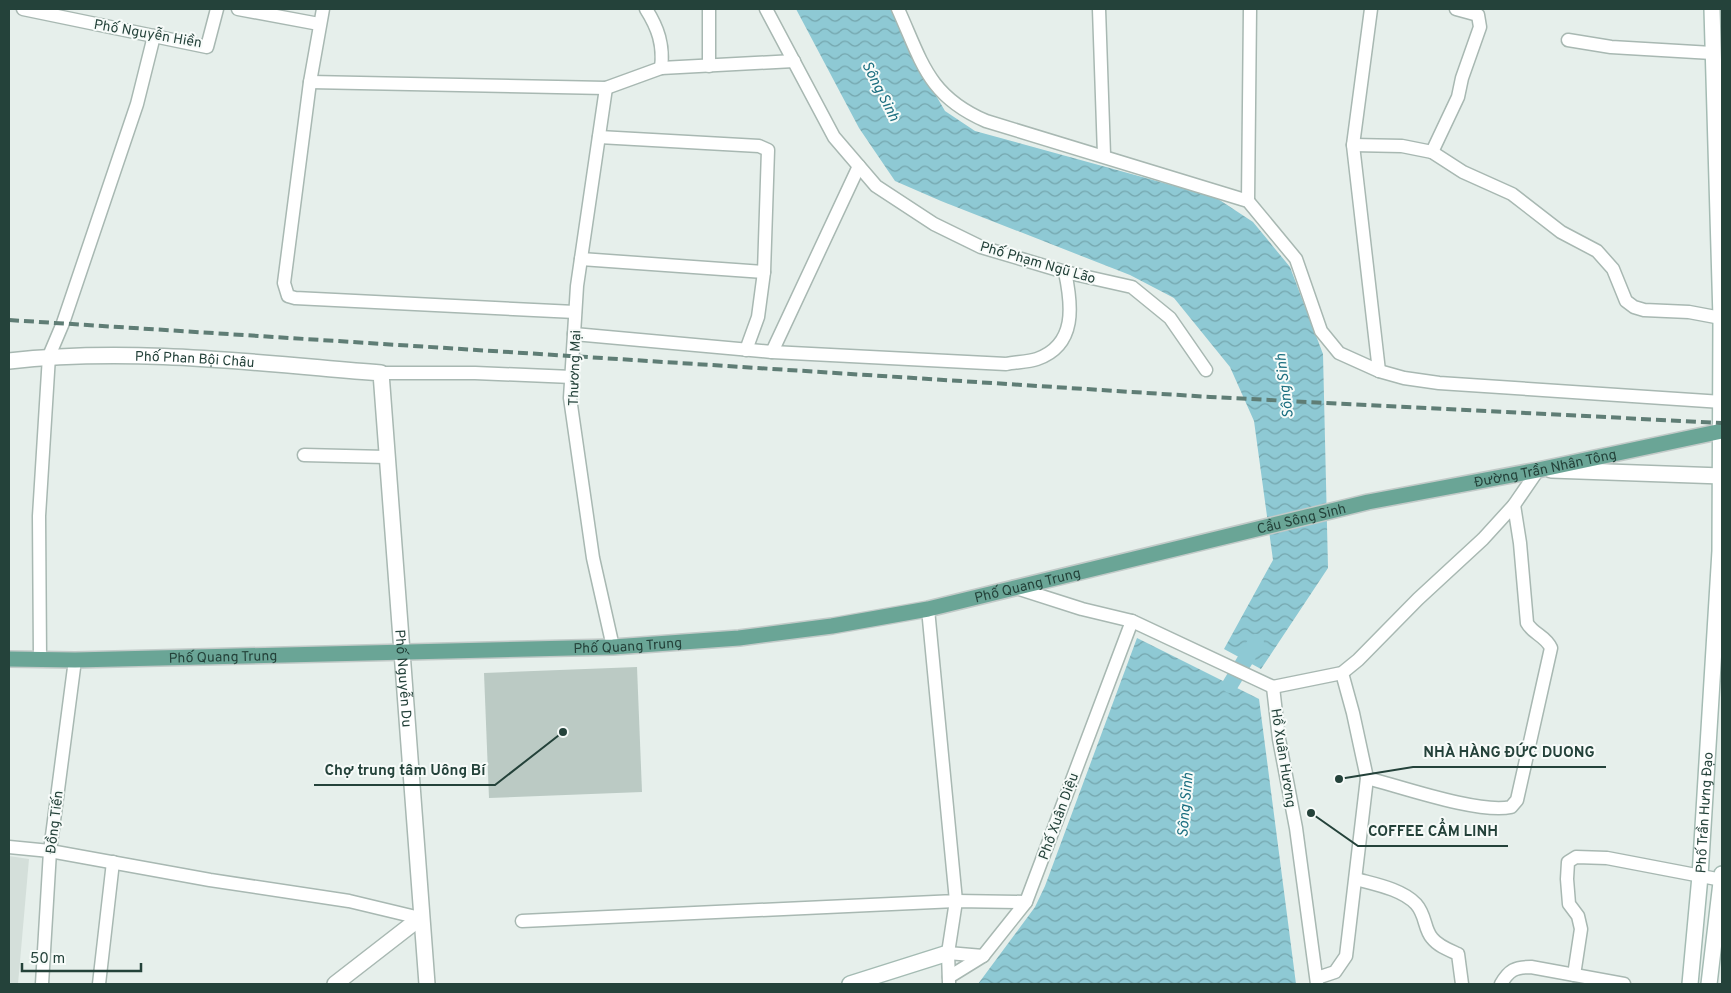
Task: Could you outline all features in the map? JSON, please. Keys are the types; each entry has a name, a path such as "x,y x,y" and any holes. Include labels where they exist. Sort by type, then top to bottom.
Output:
{"main road":[{"name":"Đường Trần Nhân Tông","path":"1368,502 1538,470 1722,431"},
{"name":"Cầu Sông Sinh","path":"1234,534 1368,502"},
{"name":"Phố Quang Trung","path":"9,659 75,660 613,647 748,636 832,626 928,609 1234,534"}],"street":[{"name":"Phố Nguyễn Hiền","path":"23,9 207,47 217,9"},
{"path":"238,9 319,24"},
{"path":"323,9 310,82 284,283 288,296 295,298 576,312"},
{"path":"646,9 661,38 663,53 661,68"},
{"path":"709,66 710,9"},
{"name":"Phố Phạm Ngũ Lão","path":"766,9 834,137 876,186 934,224 981,246 1065,272 1132,287 1170,318 1206,370"},
{"path":"898,9 925,71 947,99 966,112 986,121 1104,155 1248,201 1296,259 1322,331 1329,343 1339,353 1379,370 1404,378 1439,384 1721,402"},
{"path":"1099,9 1104,155"},
{"path":"1248,201 1250,9"},
{"path":"1371,9 1353,145 1379,370"},
{"path":"1432,152 1458,97 1462,78 1480,27 1478,15 1474,12 1456,9"},
{"name":"Phố Trần Hưng Đạo","path":"1690,984 1700,876 1720,551 1722,476 1721,318 1712,9"},
{"path":"40,659 39,516 49,356 63,323 137,104 154,36"},
{"path":"1568,40 1611,47 1712,53"},
{"path":"310,82 606,88 661,68 794,61"},
{"name":"Thương Mại","path":"606,88 581,259 570,398 593,558 613,647"},
{"path":"599,137 764,147 768,155 764,272 758,317 746,350"},
{"path":"1353,145 1402,146 1432,152 1463,172 1512,194 1561,232 1597,252 1613,269 1626,301 1634,307 1644,310 1689,312 1721,318"},
{"path":"772,352 858,166"},
{"path":"581,259 764,272"},
{"path":"574,334 772,352 1006,364 1038,359 1058,346 1069,325 1072,302 1065,272"},
{"name":"Phố Phan Bội Châu","path":"9,361 49,356 161,355 380,373"},
{"path":"380,373 475,373 572,378"},
{"name":"Phố Nguyễn Du","path":"380,373 420,918 427,984"},
{"path":"304,455 386,457"},
{"path":"1012,587 1132,622 1273,687 1342,674 1483,540 1514,505 1538,470 1722,476"},
{"path":"1367,778 1456,801 1499,808 1511,807 1517,800 1551,648 1548,641 1531,630 1527,623 1520,543 1514,505"},
{"path":"928,609 956,901 948,953 949,981"},
{"name":"Phố Xuân Diệu","path":"949,981 983,956 1026,902 1132,622"},
{"name":"Đồng Tiến","path":"42,984 50,851 75,660"},
{"path":"1317,981 1335,972 1346,956 1367,778 1353,713 1342,674"},
{"name":"Hồ Xuân Hương","path":"1273,687 1279,739 1296,828 1317,981"},
{"path":"9,847 50,851 210,880 349,901 420,918"},
{"path":"1574,975 1581,930 1578,916 1569,904 1568,862 1576,857 1607,858 1722,880"},
{"path":"99,984 113,862"},
{"name":"Phố Trần Hưng Đạo","path":"1709,984 1722,874"},
{"path":"1356,878 1394,891 1415,902 1424,914 1430,937 1441,947 1458,954 1462,984"},
{"path":"522,921 956,901 1026,902"},
{"path":"335,984 420,918"},
{"path":"850,984 948,953 983,956"},
{"path":"1501,984 1507,974 1516,968 1531,968 1624,984"}],"shaded area":[{"path":"9,856 29,859 18,984 9,984"}],"water":[{"path":"796,9 896,9 927,80 945,111 975,131 1215,197 1253,222 1290,267 1323,354 1328,568 1261,669 1224,649 1273,560 1254,421 1230,367 1174,298 1130,275 895,181 859,128"},
{"path":"1137,638 1259,699 1296,984 978,984 1035,907 1045,886"}],"building":[{"path":"637,667 642,792 489,798 484,673"}],"waterway":[{"name":"Sông Sinh","path":"1230,685 1256,642"}],"railway":[{"path":"9,320 1210,397 1722,423"}],"place":[{"name":"Chợ trung tâm Uông Bí","path":"563,732"},
{"name":"NHÀ HÀNG ĐỨC DUONG","path":"1339,779"},
{"name":"COFFEE CẨM LINH","path":"1311,813"}]}
